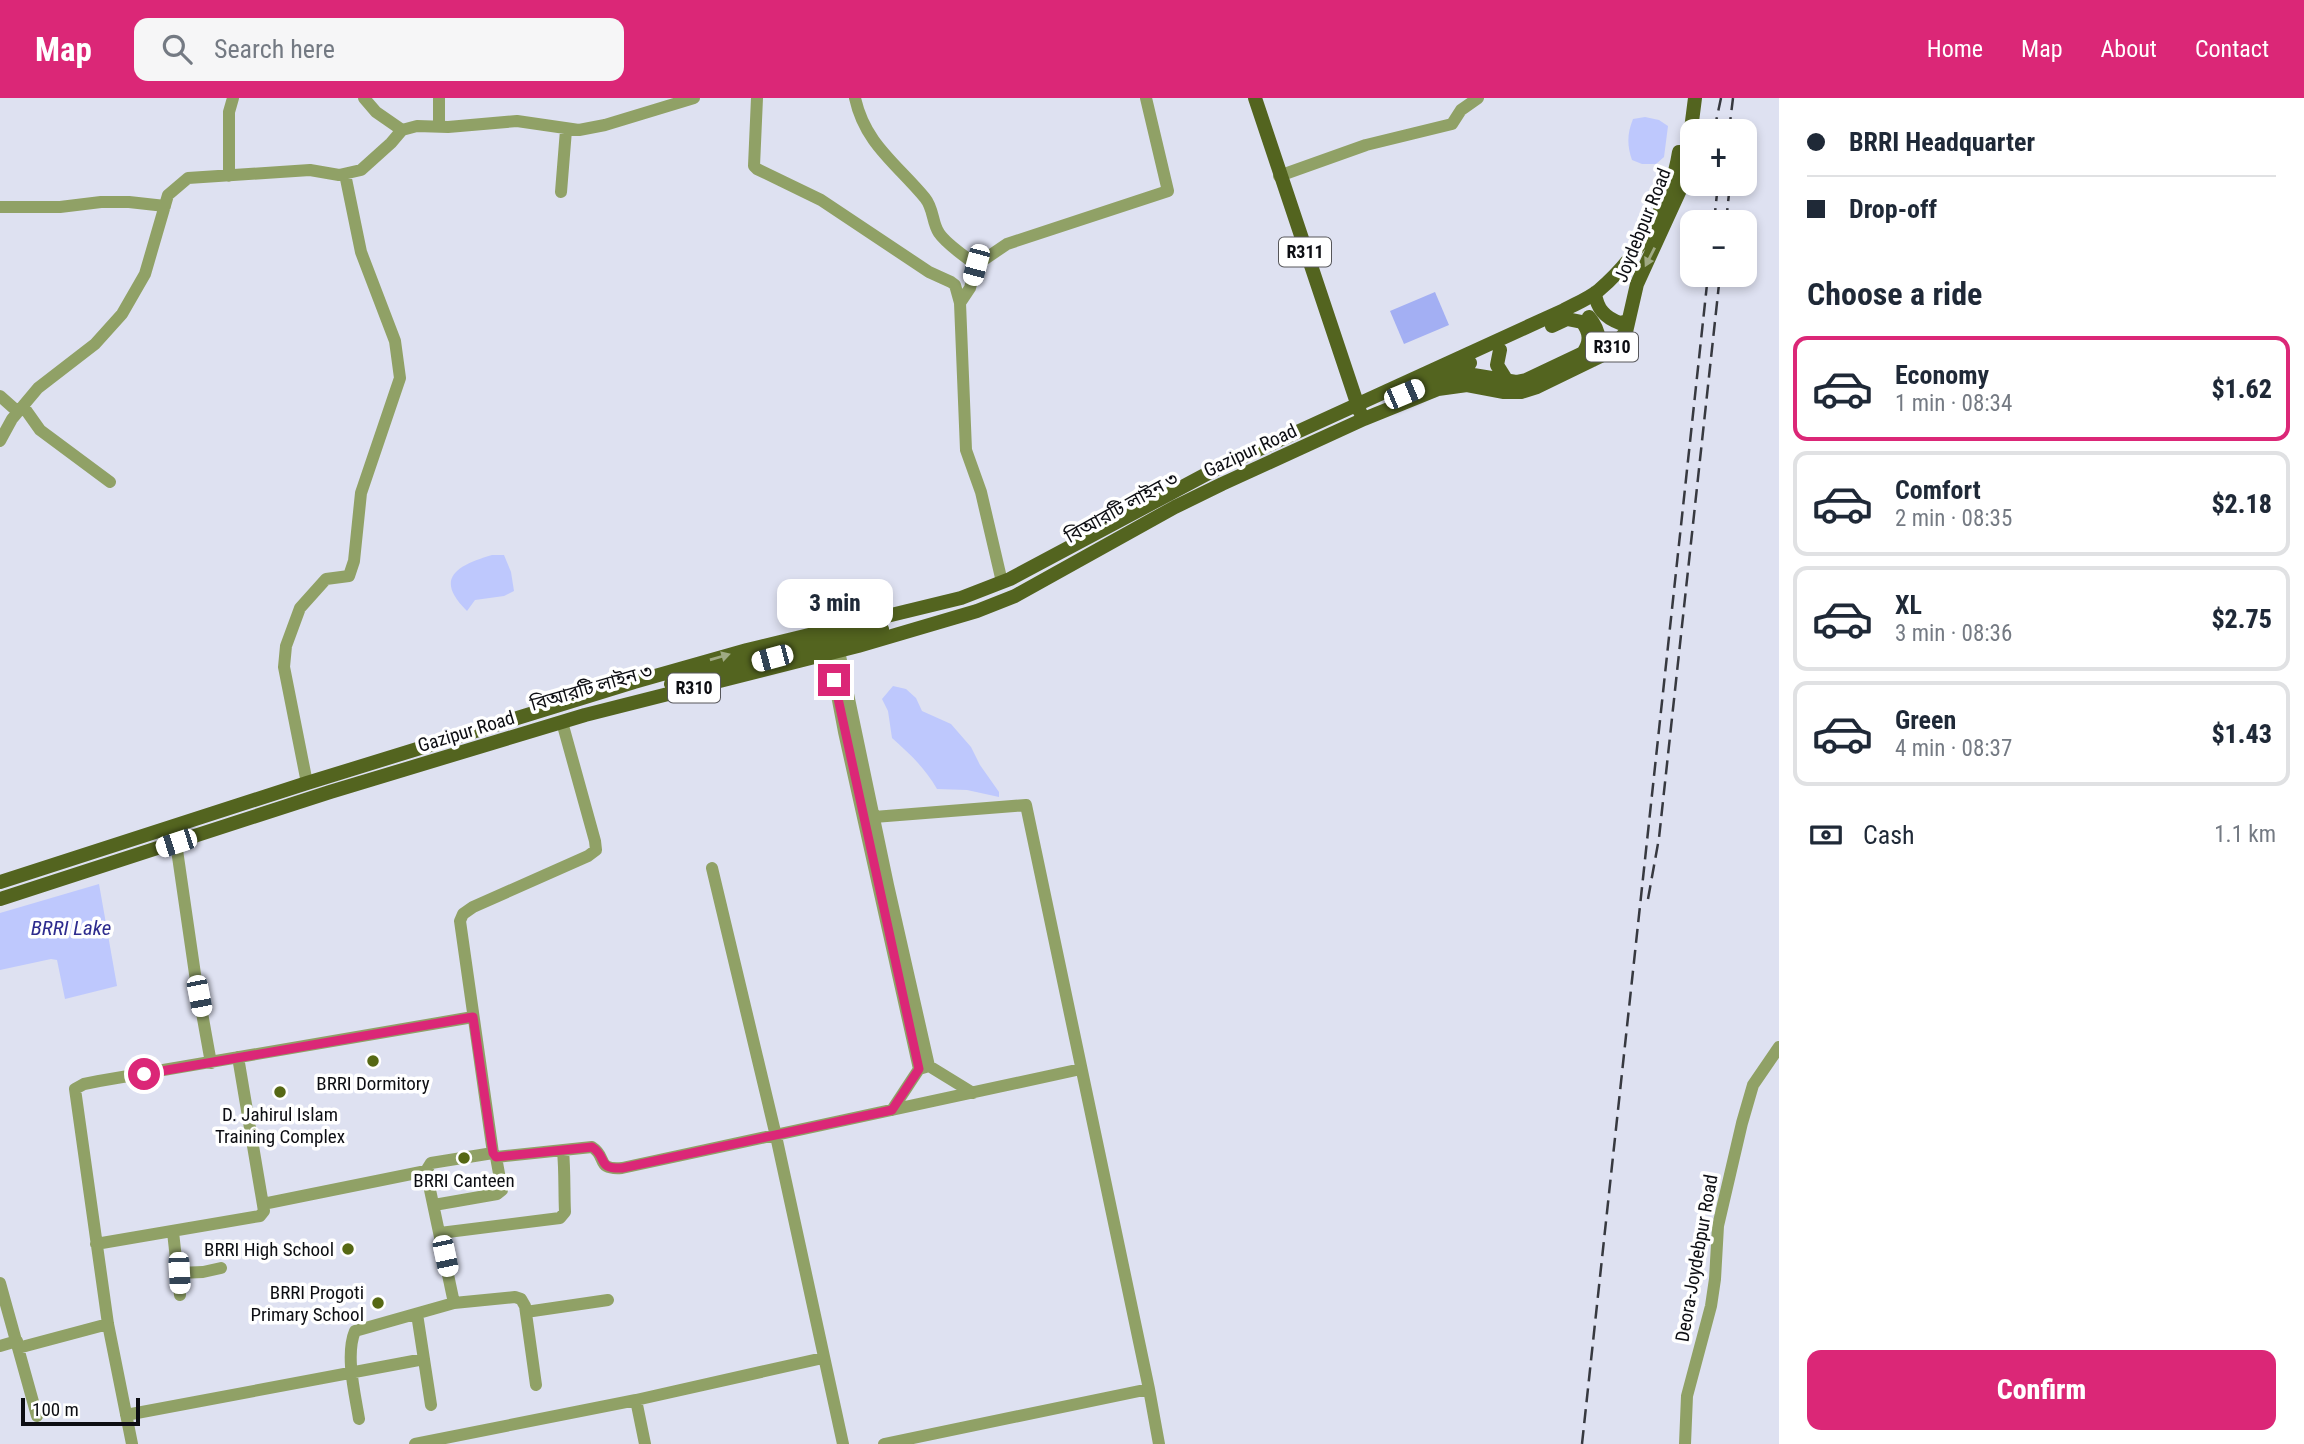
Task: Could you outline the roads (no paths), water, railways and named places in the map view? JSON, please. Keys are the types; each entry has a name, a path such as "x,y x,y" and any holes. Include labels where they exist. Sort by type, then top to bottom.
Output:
{"main road":[{"name":"R311","path":"1255,98 1279,176 1361,413"},
{"name":"Joydebpur Road","path":"1361,413 1595,293 1618,272 1643,242 1665,200 1677,164 1687,98"},
{"name":"Joydebpur Road","path":"1361,413 1453,385 1521,392 1607,353 1626,331 1637,284 1680,190 1686,168 1695,98"},
{"path":"1595,293 1597,304 1603,313 1620,323 1628,321"},
{"path":"1564,310 1582,313 1595,324 1600,341 1593,360"},
{"name":"বিআরটি লাইন ৩","path":"0,892 420,756 647,690 959,609 988,599 1010,590 1170,501 1567,319 1582,321 1588,329 1589,338 1583,353 1526,380 1516,382 1467,374 1448,375"},
{"path":"1500,350 1497,365 1507,381"},
{"name":"Gazipur Road","path":"0,881 634,682 747,650 961,598 1002,582 1216,469 1361,413"},
{"name":"Gazipur Road","path":"0,899 330,792 562,722 834,652 977,611 1015,596 1175,507 1361,413"}],"street":[{"path":"229,176 229,112 233,98"},
{"path":"364,98 376,112 402,130"},
{"path":"439,98 439,127"},
{"path":"0,441 20,409 38,388 95,344 122,314 145,274 168,195 188,178 310,170 339,175 361,170 402,130 417,126 517,121 579,130 605,125 694,98"},
{"path":"757,98 754,166 757,169 821,200 919,265 955,285 960,303 966,450 981,492 1002,582"},
{"path":"855,98 864,127 886,158 927,201 938,232 976,265"},
{"path":"960,303 970,289 976,265 1007,244 1168,191 1146,98"},
{"path":"1279,176 1366,145 1452,124 1461,110 1478,98"},
{"path":"561,192 566,130"},
{"path":"306,783 284,667 286,646 300,608 326,579 349,576 354,561 361,493 400,378 395,341 361,252 345,174"},
{"path":"0,207 60,207 101,202 164,206"},
{"path":"0,396 20,409 40,430 110,482"},
{"path":"834,652 874,817 924,1068 892,1110"},
{"path":"834,652 844,732 924,1068 973,1093"},
{"path":"434,1205 497,1194 503,1185 495,1155 473,1017 460,921 463,914 596,850 562,722"},
{"path":"874,817 1026,805 1159,1444"},
{"path":"176,843 195,974 212,1063"},
{"path":"712,868 776,1136 843,1444"},
{"path":"132,1444 108,1324 75,1089 99,1081 473,1017"},
{"name":"Deora-Joydebpur Road","path":"1685,1444 1687,1396 1711,1306 1718,1226 1742,1123 1753,1084 1779,1047"},
{"path":"96,1244 260,1216 264,1211 238,1058"},
{"path":"454,1303 426,1171 431,1163 495,1155 563,1152 592,1147 606,1167 622,1168 1081,1069"},
{"path":"440,1233 561,1217 565,1212 563,1152"},
{"path":"263,1204 426,1171"},
{"path":"173,1232 180,1296"},
{"path":"179,1273 221,1268"},
{"path":"0,1283 37,1416"},
{"path":"359,1419 352,1373 352,1338 355,1331 454,1303 515,1297 521,1299 526,1312 536,1385"},
{"path":"526,1312 608,1300"},
{"path":"417,1314 431,1405"},
{"path":"0,1346 18,1345 108,1324"},
{"path":"415,1444 636,1400 823,1358"},
{"path":"126,1415 424,1359"},
{"path":"884,1444 1149,1389"},
{"path":"636,1400 645,1444"}],"water":[{"path":"1645,117 1659,120 1668,126 1664,157 1656,164 1642,164 1632,160 1630,155 1629,135 1633,119"},
{"path":"492,555 504,555 511,572 514,591 504,596 475,600 467,611 452,590 451,581 454,574 469,563"},
{"path":"893,686 906,689 916,698 922,711 951,724 971,747 999,792 999,797 967,790 937,789 917,762 892,738 888,711 882,699"},
{"name":"BRRI Lake","path":"99,884 117,986 65,999 57,960 0,970 0,913"}],"railway":[{"path":"1717,119 1721,98"},
{"path":"1730,119 1733,98"},
{"path":"1715,210 1717,196"},
{"path":"1727,210 1729,196"},
{"path":"1582,1444 1707,287"},
{"path":"1648,899 1659,838 1719,287"}],"place":[{"name":"BRRI Dormitory","path":"373,1061"},
{"name":"D. Jahirul Islam Training Complex","path":"280,1092"},
{"name":"BRRI Canteen","path":"464,1158"},
{"name":"BRRI High School","path":"348,1249"},
{"name":"BRRI Progoti Primary School","path":"378,1303"}]}
